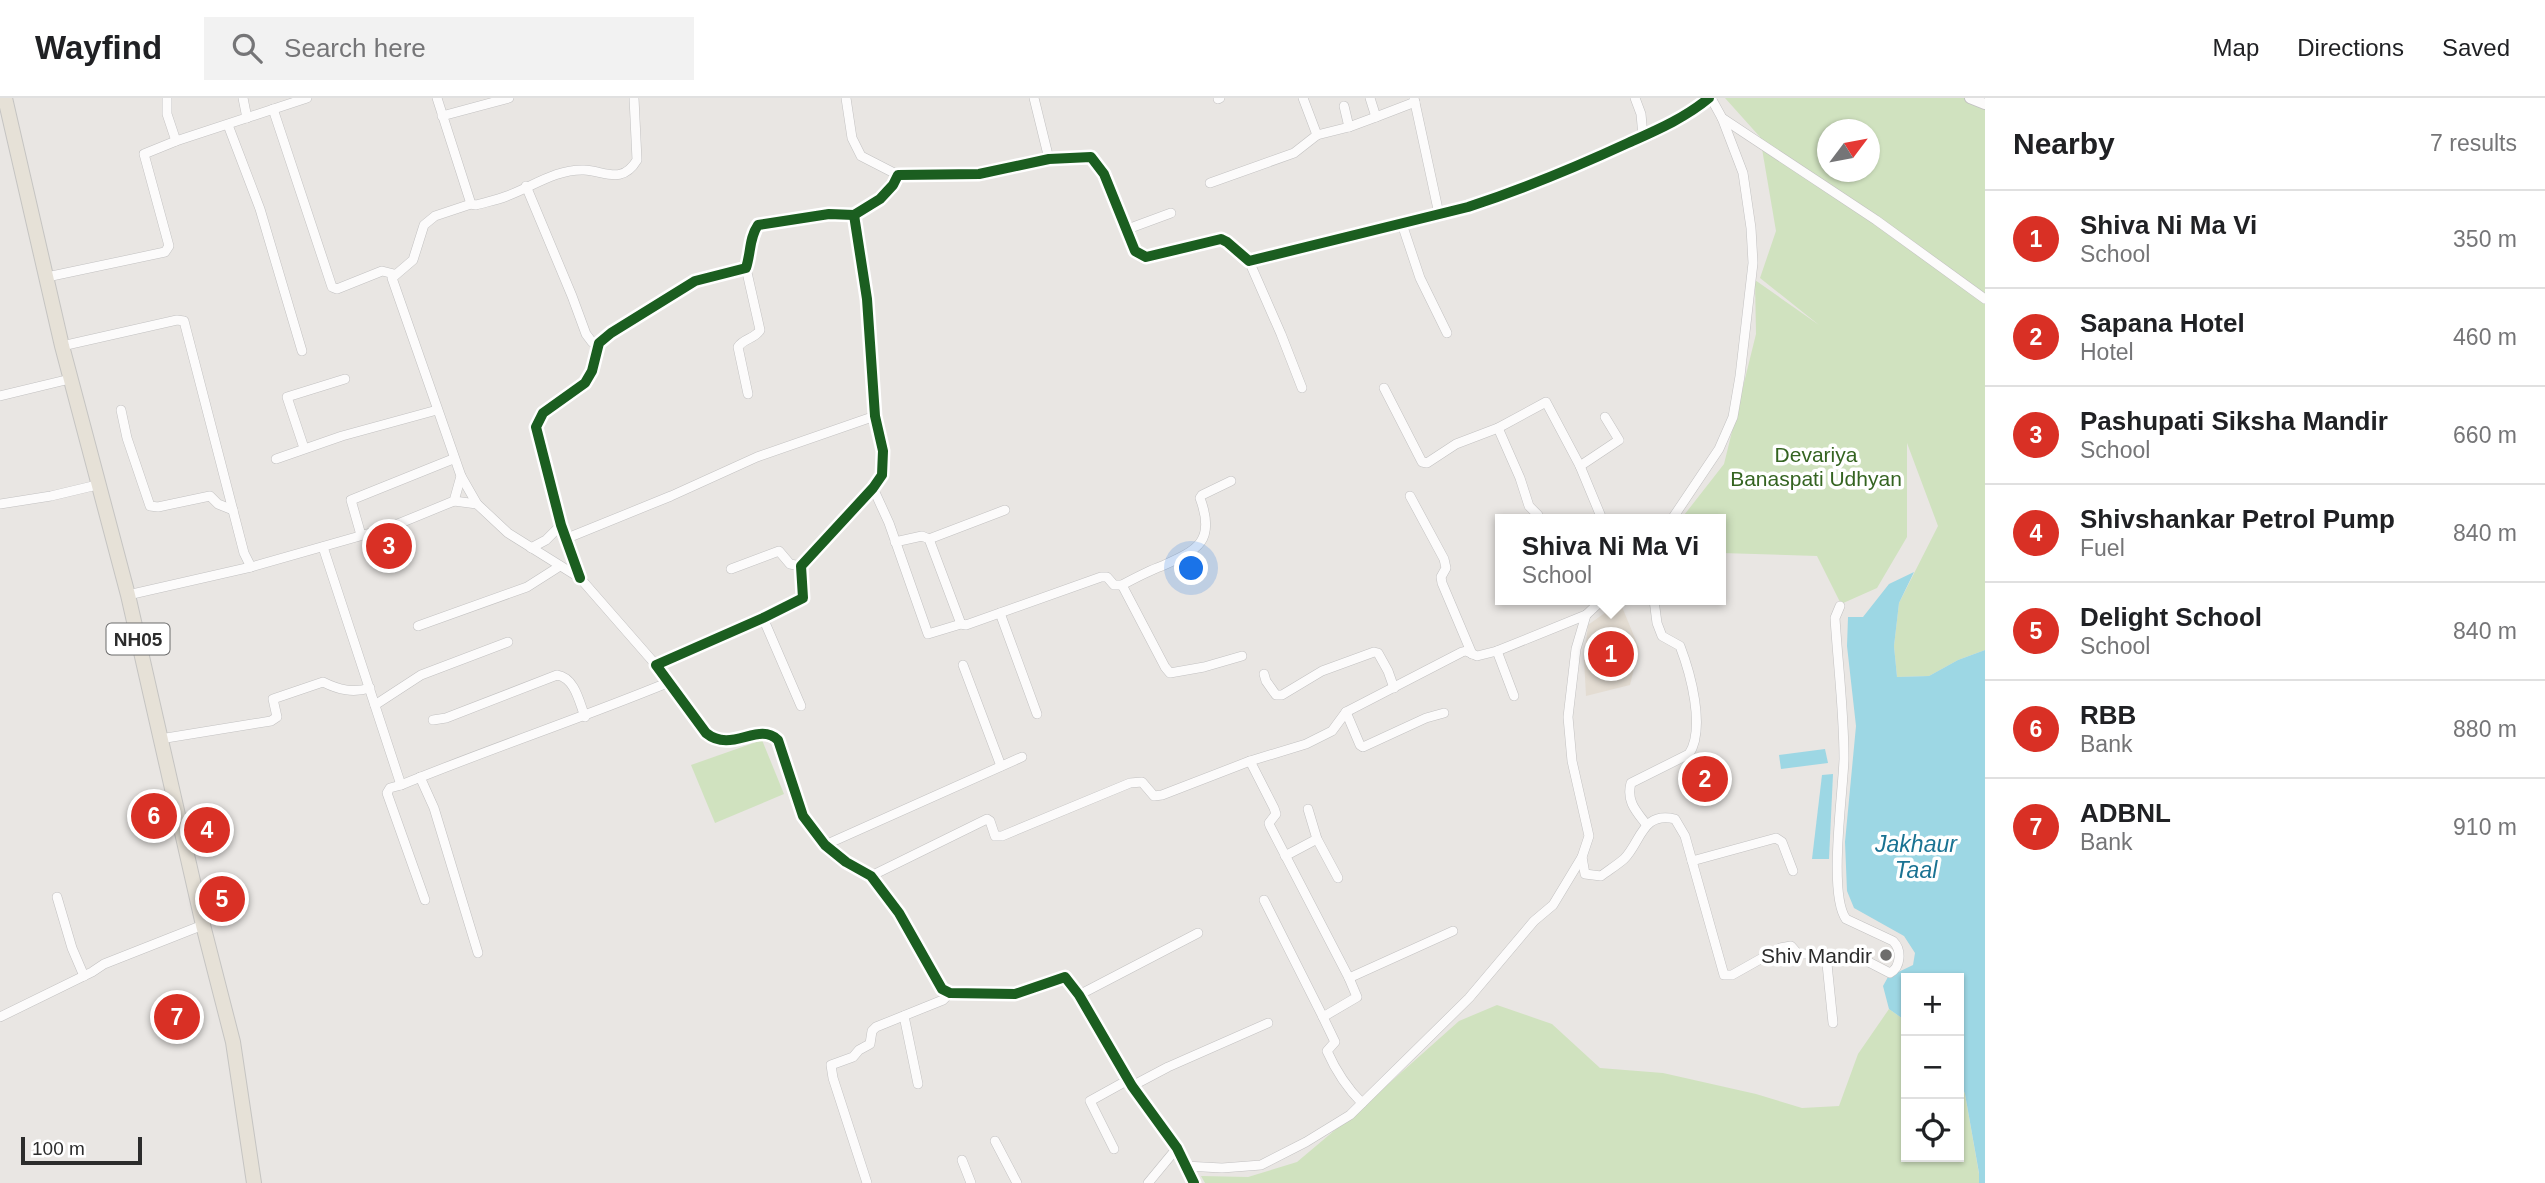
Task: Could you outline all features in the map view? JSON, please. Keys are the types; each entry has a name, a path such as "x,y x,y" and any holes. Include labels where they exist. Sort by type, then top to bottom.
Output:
{"main road":[{"name":"NH05","path":"5,98 70,379 128,595 203,925 233,1042 254,1183"}],"street":[{"path":"167,98 167,114 176,141"},
{"path":"243,98 247,118"},
{"path":"47,277 105,262 165,252 169,246 144,154 307,98"},
{"path":"436,98 471,204"},
{"path":"442,116 509,98"},
{"path":"634,98 637,160 628,172 607,176 584,170 559,174 498,200 471,204 435,216 424,225 413,260 392,278 461,476 477,503 508,533 580,578 656,665 667,683 713,739 722,742 765,734 773,735 778,740 803,816 825,845 846,862 871,876 899,913 942,989 950,993 1015,994 1065,977 1079,995 1130,1083 1177,1148 1194,1183"},
{"path":"846,98 852,138 860,156 898,175 979,174 1049,159 1091,157 1104,174 1135,251 1146,257 1221,239 1227,242 1249,261 1282,334 1302,388"},
{"path":"1034,98 1049,159"},
{"path":"1303,98 1317,135"},
{"path":"1370,98 1376,117"},
{"path":"1635,98 1641,114 1643,136"},
{"path":"1249,261 1402,224 1508,193 1586,163 1681,118 1710,98 1722,118 1743,173 1753,264 1733,417 1719,449 1675,514"},
{"path":"1970,98 1985,104"},
{"path":"1210,184 1294,153 1317,135 1349,127 1414,100 1439,214"},
{"path":"1344,106 1349,127"},
{"path":"273,108 332,287 337,289 382,271 394,274"},
{"path":"1722,118 1876,220 1985,299"},
{"path":"228,125 260,209 302,351"},
{"path":"748,394 738,346 760,330 746,268 751,251 751,234 758,225 829,214 854,215 880,199 898,175"},
{"path":"526,186 586,334 592,342 598,343 695,281 746,268"},
{"path":"1125,230 1171,213"},
{"path":"656,665 803,598 801,566 873,488 881,475 883,451 875,416 867,299 854,215"},
{"path":"1402,224 1420,278 1447,333"},
{"path":"62,346 177,320 184,321 244,553 251,567"},
{"path":"580,578 565,539 536,427 542,413 585,383 592,371 598,343"},
{"path":"0,396 70,379"},
{"path":"304,448 287,397 345,379"},
{"path":"1384,388 1422,462 1427,463 1456,444 1498,428 1546,401 1580,466 1600,514"},
{"path":"121,410 127,438 150,506 158,507 210,496 218,504 233,510"},
{"path":"276,459 304,448 437,410"},
{"path":"565,539 757,457 875,416"},
{"path":"1580,466 1619,440 1605,417"},
{"path":"1498,428 1529,506 1537,514"},
{"path":"361,535 351,500 453,459"},
{"path":"454,501 461,476"},
{"path":"873,488 928,634 961,624 966,625 1101,577 1107,578 1114,585 1122,585 1198,548 1203,539 1206,519 1200,498 1231,481"},
{"path":"0,504 97,485"},
{"path":"1410,496 1444,559 1446,568 1441,577 1442,583 1472,654"},
{"path":"128,595 251,567 323,547 388,528 454,501 477,503"},
{"path":"895,542 922,536 929,539 1005,510"},
{"path":"531,548 546,540 561,525"},
{"path":"929,539 961,624"},
{"path":"323,547 401,785"},
{"path":"731,569 779,551 790,565 801,566"},
{"path":"418,626 527,587 560,566"},
{"path":"1122,585 1170,673 1242,656"},
{"path":"871,876 987,819 995,836 1002,836 1130,783 1142,782 1154,796 1162,795 1250,761 1306,744 1332,731 1346,712 1462,652 1477,656 1497,651 1586,615 1597,605"},
{"path":"1646,824 1630,803 1628,792 1631,783 1689,754 1694,747 1696,727 1686,662 1679,646 1662,636 1655,605"},
{"path":"1582,857 1585,874 1601,876 1625,858 1646,824 1665,817 1675,818 1685,836 1724,975 1732,975 1780,948 1791,946 1798,954 1857,956 1890,973 1897,967 1900,955 1894,941 1846,919 1838,901 1844,758 1835,618 1840,606"},
{"path":"1000,613 1037,714"},
{"path":"1185,1166 1222,1168 1261,1165 1317,1136 1350,1115 1469,998 1534,921 1553,905 1582,857 1589,836 1572,761 1568,717 1576,649 1586,615"},
{"path":"764,618 801,706"},
{"path":"375,705 421,675 508,642"},
{"path":"1497,651 1514,696"},
{"path":"1264,674 1276,695 1282,695 1322,671 1374,652 1383,660 1394,688"},
{"path":"963,665 1001,766"},
{"path":"433,720 446,718 557,675 571,681 585,717"},
{"path":"160,739 271,721 277,717 273,699 323,681 339,689 356,692 370,688"},
{"path":"425,900 387,793 390,788 585,717 667,683"},
{"path":"1346,712 1363,747 1426,718 1444,713"},
{"path":"825,845 1021,757"},
{"path":"1250,761 1276,814 1269,823 1357,997 1323,1017"},
{"path":"420,777 433,808 478,953"},
{"path":"1308,809 1317,839 1338,878"},
{"path":"1692,861 1776,838 1782,842 1793,871"},
{"path":"1285,856 1317,839"},
{"path":"57,897 72,948 84,976"},
{"path":"1264,900 1335,1042 1328,1051 1330,1058 1362,1103"},
{"path":"0,1017 104,964 203,925"},
{"path":"1349,978 1453,932"},
{"path":"1079,995 1198,933"},
{"path":"1826,954 1833,1023"},
{"path":"867,1183 831,1065 853,1057 870,1044 872,1031 876,1027 943,1000 950,993"},
{"path":"904,1016 918,1084"},
{"path":"1114,1149 1090,1101 1268,1023"},
{"path":"995,1140 1017,1183"},
{"path":"1148,1183 1177,1148"},
{"path":"961,1160 971,1183"}],"shaded area":[{"path":"1616,605 1621,605 1639,648 1630,685 1586,696 1584,659 1588,625"}],"green space":[{"name":"Devariya Banaspati Udhyan","path":"1725,98 1985,98 1985,650 1958,660 1929,676 1897,677 1894,646 1899,603 1938,526 1907,443 1907,537 1877,588 1841,604 1817,556 1726,553 1726,514 1685,514 1724,464 1756,334 1755,280 1819,325 1760,278 1776,231 1760,137"},
{"path":"762,740 784,794 715,823 691,765"},
{"path":"1497,1005 1552,1024 1600,1068 1663,1073 1756,1094 1802,1108 1839,1106 1858,1054 1889,1009 1901,1017 1901,1162 1964,1162 1964,1091 1979,1183 1205,1183 1201,1176 1248,1177 1297,1162 1459,1021"}],"water":[{"name":"Jakhaur Taal","path":"1914,572 1899,603 1894,646 1897,677 1929,676 1958,660 1985,650 1985,1183 1979,1183 1964,1091 1964,973 1901,973 1901,1017 1889,1009 1883,986 1888,977 1913,965 1915,953 1904,936 1854,908 1847,891 1845,842 1856,726 1847,646 1848,617 1863,617 1889,584"},
{"path":"1825,749 1828,763 1781,769 1779,755"},
{"path":"1833,774 1829,859 1812,859 1822,775"}],"cycle path":[{"path":"580,578 561,525 536,427 543,413 585,383 592,371 599,343 611,333 695,281 746,268 753,235 758,225 829,214 854,215 880,199 898,175 979,174 1049,159 1091,157 1104,174 1135,251 1146,257 1221,239 1249,261 1489,200 1569,169 1650,133 1680,118 1709,98"},
{"path":"854,215 867,299 875,416 883,451 882,475 801,566 803,598 656,665 706,733 716,739 725,740 762,734 778,740 803,816 825,845 846,862 871,876 899,913 942,989 950,993 1015,994 1065,977 1079,995 1132,1086 1177,1148 1194,1183"}],"place":[{"name":"Pashupati Siksha Mandir","path":"389,546"},
{"name":"Shiva Ni Ma Vi","path":"1611,654"},
{"name":"Sapana Hotel","path":"1705,779"},
{"name":"RBB","path":"154,816"},
{"name":"Shivshankar Petrol Pump","path":"207,830"},
{"name":"Delight School","path":"222,899"},
{"name":"Shiv Mandir","path":"1886,955"},
{"name":"ADBNL","path":"177,1017"}]}
